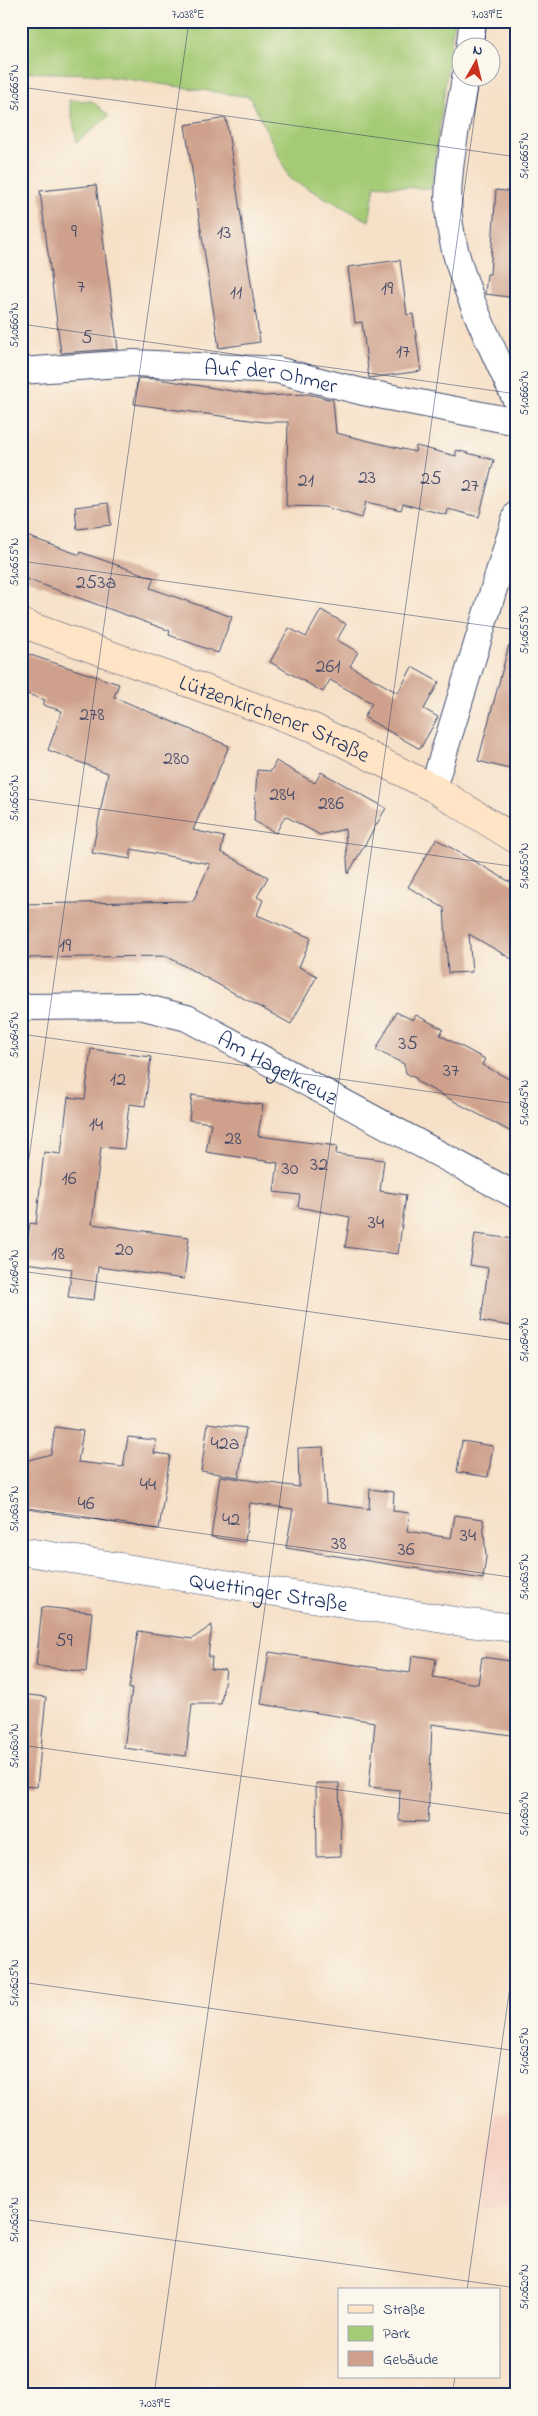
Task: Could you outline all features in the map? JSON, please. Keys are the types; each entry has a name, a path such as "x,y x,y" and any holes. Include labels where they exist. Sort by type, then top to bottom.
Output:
{"main road":[{"name":"Lützenkirchener Straße","path":"21,623 314,728 433,788 517,840"}],"street":[{"path":"471,38 474,21"},
{"path":"463,88 453,155 450,223 457,261 517,402"},
{"name":"Auf der Ohmer","path":"21,371 134,363 277,370 363,392 517,422"},
{"path":"433,788 517,513"},
{"name":"Am Hagelkreuz","path":"21,1007 139,1006 186,1018 517,1196"},
{"name":"Quettinger Straße","path":"21,1551 468,1623 517,1628"}],"shaded area":[{"path":"494,2113 517,2113 517,2207 483,2209"}],"green space":[{"path":"21,21 454,21 452,38 450,38 450,50 431,189 375,185 369,221 290,179 250,97 91,74 21,72"},
{"path":"69,100 92,101 109,116 77,142"}],"building":[{"path":"226,118 260,342 219,348 185,125"},
{"path":"96,185 118,349 61,353 40,191"},
{"path":"496,190 517,192 517,298 485,294 487,274 490,274"},
{"path":"400,260 407,315 413,314 421,371 369,378 362,322 355,323 348,267"},
{"path":"138,378 158,379 263,396 308,394 333,400 336,433 415,452 416,446 456,456 456,450 494,460 479,517 448,509 447,515 403,504 401,510 366,502 362,518 325,507 286,506 288,422 264,422 134,404"},
{"path":"108,503 111,525 77,529 75,507"},
{"path":"21,534 154,578 150,588 232,617 218,653 169,635 170,631 21,577"},
{"path":"321,610 346,624 337,640 358,652 350,666 398,693 412,667 439,682 424,709 438,717 420,749 364,717 372,703 330,680 323,692 270,662 289,628 306,637"},
{"path":"509,645 517,646 517,771 478,761"},
{"path":"21,652 119,684 114,697 229,746 193,830 224,837 221,852 268,877 257,897 263,900 257,915 311,938 299,967 317,976 291,1024 166,956 21,958 21,904 193,901 210,864 131,849 131,859 92,853 108,773 48,750 62,711 43,705 45,700 21,692"},
{"path":"276,761 315,783 321,772 386,808 348,874 345,829 320,835 285,816 276,833 254,821 257,770 271,771"},
{"path":"436,839 517,886 517,962 469,934 472,972 448,973 444,908 408,887"},
{"path":"396,1012 413,1020 416,1015 443,1029 440,1035 485,1059 482,1065 517,1083 517,1135 416,1081 417,1079 406,1073 404,1064 376,1050"},
{"path":"91,1049 151,1057 145,1106 129,1104 124,1149 101,1147 92,1224 189,1237 184,1279 98,1267 94,1300 68,1297 72,1269 25,1263 30,1223 36,1224 44,1152 61,1154 68,1097 85,1099"},
{"path":"192,1095 263,1105 258,1136 337,1146 336,1154 384,1160 380,1191 406,1195 398,1254 345,1247 350,1217 298,1207 300,1195 274,1192 278,1163 206,1152 211,1123 189,1120"},
{"path":"475,1234 514,1239 512,1255 517,1256 517,1327 481,1321 488,1268 470,1265"},
{"path":"208,1423 246,1428 239,1477 201,1471"},
{"path":"55,1427 83,1431 78,1462 123,1467 128,1437 156,1440 154,1453 170,1455 159,1529 21,1508 21,1462 51,1454"},
{"path":"462,1441 493,1446 488,1477 457,1472"},
{"path":"323,1447 326,1503 369,1509 370,1489 394,1492 393,1511 410,1513 407,1531 451,1538 455,1515 483,1519 486,1557 483,1579 286,1548 293,1509 250,1503 245,1542 211,1537 220,1476 299,1487 298,1448"},
{"path":"42,1607 92,1612 86,1672 36,1666"},
{"path":"212,1625 208,1657 212,1657 211,1669 226,1670 221,1704 192,1704 186,1756 124,1748 132,1689 129,1689 138,1631 192,1639"},
{"path":"269,1652 410,1673 412,1655 436,1659 433,1677 478,1684 482,1657 517,1662 517,1700 511,1735 432,1724 428,1822 399,1821 400,1790 369,1787 375,1722 261,1704"},
{"path":"21,1694 46,1697 37,1787 21,1786"},
{"path":"316,1783 339,1783 341,1856 317,1857"}]}
